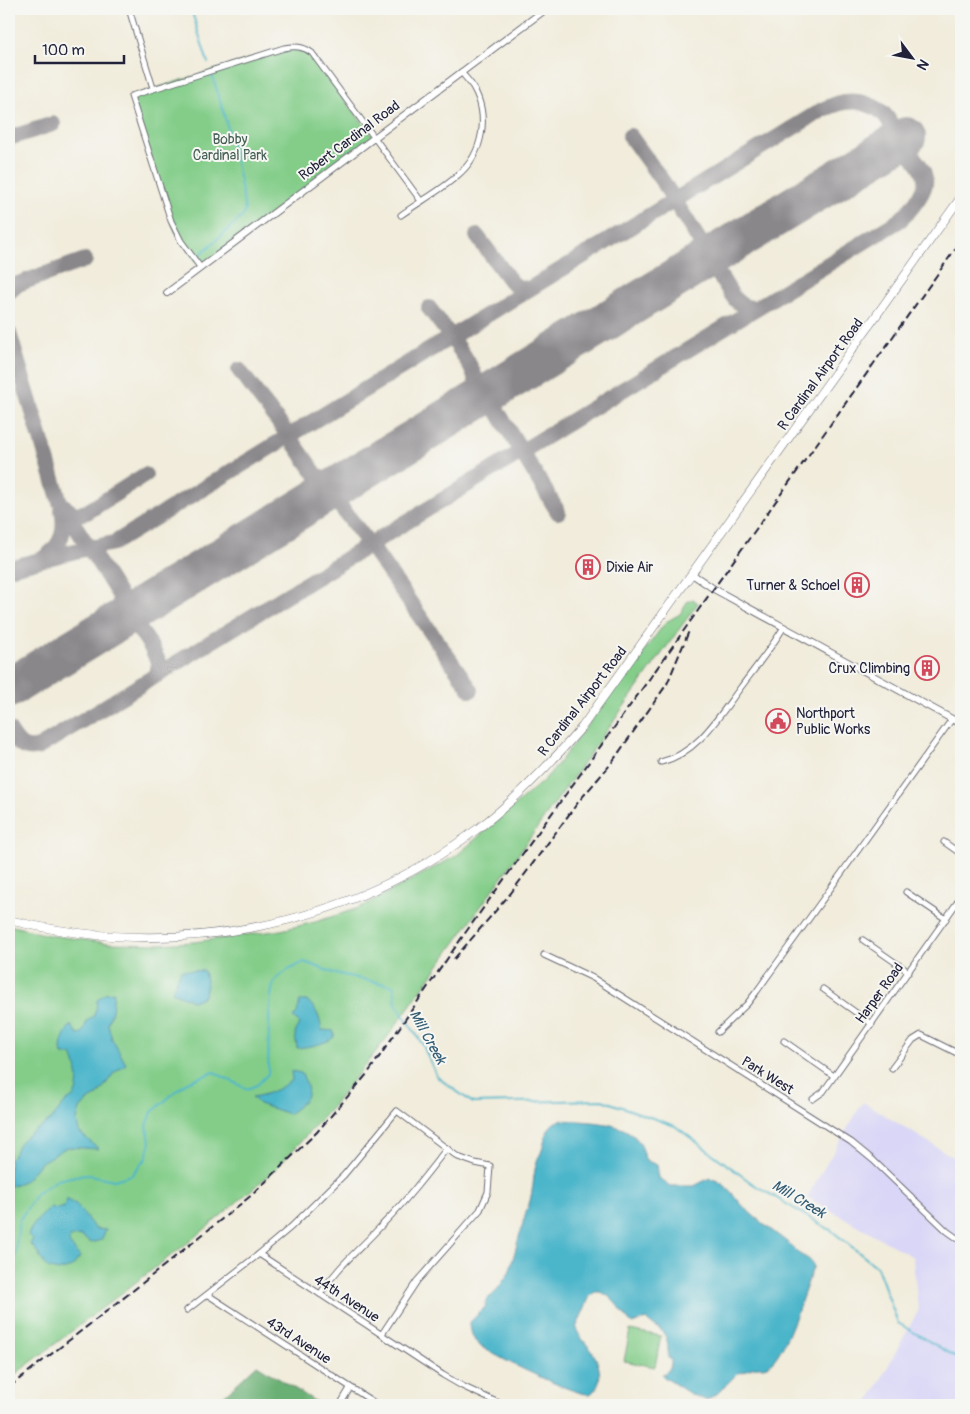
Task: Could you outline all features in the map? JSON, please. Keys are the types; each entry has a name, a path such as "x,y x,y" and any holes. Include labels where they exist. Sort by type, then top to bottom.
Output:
{"main road":[{"name":"R Cardinal Airport Road","path":"9,920 69,933 105,937 196,936 250,928 285,921 319,911 387,884 480,828 534,780 582,726 961,197"}],"street":[{"path":"129,9 153,88"},
{"name":"Robert Cardinal Road","path":"167,293 546,9"},
{"path":"200,267 181,241 171,221 148,144 131,96 284,48 299,46 312,53 421,200"},
{"path":"401,215 459,175 472,159 479,145 482,126 481,107 473,88 461,72"},
{"path":"692,574 714,589 961,724"},
{"path":"660,762 674,758 687,750 708,730 784,627"},
{"path":"718,1032 758,991 952,719"},
{"path":"944,842 961,854"},
{"path":"906,892 946,920"},
{"name":"Harper Road","path":"813,1099 824,1092 961,898"},
{"path":"863,940 909,972"},
{"name":"Park West","path":"544,954 593,978 851,1142 873,1160 947,1231 961,1241"},
{"path":"823,989 872,1024"},
{"path":"892,1068 913,1040 921,1035 961,1055"},
{"path":"784,1041 834,1076"},
{"path":"187,1310 259,1254 291,1226 344,1175 397,1111 466,1161 490,1166 490,1182 486,1200 467,1225 417,1281 382,1334"},
{"path":"320,1294 332,1275 387,1220 424,1179 447,1148"},
{"name":"44th Avenue","path":"259,1254 456,1382 503,1405"},
{"name":"43rd Avenue","path":"208,1294 378,1405"},
{"path":"340,1405 350,1388"}],"shaded area":[{"path":"863,1102 961,1162 961,1405 867,1405 918,1311 913,1257 807,1197"}],"green space":[{"name":"Bobby Cardinal Park","path":"284,48 306,49 374,137 200,267 175,231 131,96"},
{"path":"693,599 698,603 389,1035 333,1106 276,1169 198,1235 9,1379 9,925 48,935 109,943 159,944 194,942 281,930 315,922 359,908 456,856 543,781 666,622 680,614 687,602"},
{"path":"630,1330 661,1336 655,1367 624,1361"},
{"path":"257,1365 321,1405 214,1405"}],"water":[{"path":"181,970 204,971 207,986 204,996 193,1001 172,992"},
{"path":"114,992 112,1011 108,1024 112,1039 126,1064 114,1073 97,1096 87,1101 80,1109 77,1120 79,1132 99,1149 67,1147 40,1163 26,1180 9,1187 9,1159 15,1153 17,1147 28,1135 50,1120 73,1097 77,1088 77,1070 74,1059 72,1055 62,1055 61,1051 66,1032 71,1025 78,1035 83,1032 87,1021 93,1017 97,1000 106,993"},
{"path":"300,1001 308,1001 318,1014 322,1030 334,1031 334,1037 322,1043 297,1048 295,1034 299,1023 293,1018 297,1013"},
{"path":"291,1071 301,1073 308,1092 304,1100 289,1114 259,1104 252,1097 278,1089 292,1080"},
{"path":"557,1121 602,1123 625,1130 635,1137 642,1147 645,1160 657,1165 659,1178 670,1186 694,1186 710,1178 722,1183 755,1217 810,1261 813,1268 788,1336 774,1360 767,1366 754,1367 738,1373 718,1393 706,1400 692,1395 662,1374 668,1371 671,1359 668,1358 668,1346 662,1331 646,1319 632,1324 616,1304 601,1292 595,1292 590,1296 576,1328 592,1351 599,1368 598,1385 590,1394 569,1389 533,1374 485,1349 476,1342 470,1328 470,1322 485,1307 487,1299 494,1294 509,1273 530,1199 537,1160 550,1127"},
{"path":"66,1199 76,1204 95,1229 106,1230 101,1240 91,1243 81,1236 70,1237 69,1243 80,1257 72,1267 58,1271 47,1268 30,1244 33,1239 28,1235 32,1226 41,1216 51,1207 57,1209 64,1207"}],"waterway":[{"path":"191,9 208,63"},
{"path":"202,253 243,216 245,211 232,142 212,75"},
{"name":"Mill Creek","path":"9,1262 15,1258 19,1221 36,1194 57,1180 85,1174 114,1180 132,1175 146,1158 150,1142 147,1126 152,1112 187,1082 214,1072 247,1089 257,1085 268,1074 272,988 275,981 281,975 304,962 334,973 394,986 396,1004 423,1045 437,1077 473,1103 602,1100 675,1126 753,1184 832,1231 877,1267 898,1323 961,1360"}],"taxiway":[{"path":"9,568 114,543 822,110 839,103 852,101 867,104 881,111 886,116 892,130 887,149 898,149 907,152 922,169 925,179 924,188 915,204 900,220 39,747 29,748 21,745 9,730"},
{"path":"9,138 53,124"},
{"path":"630,136 663,182 699,240 711,248 725,248"},
{"path":"477,236 512,283 519,288 529,289"},
{"path":"9,292 18,284 85,260"},
{"path":"694,267 706,267 715,271 737,301 745,307 756,308"},
{"path":"429,308 451,337 473,372 478,392 470,405"},
{"path":"9,333 60,502 119,595 122,609 116,623"},
{"path":"239,370 317,476 331,484 347,480"},
{"path":"501,386 495,403 496,409 558,512"},
{"path":"63,505 74,513 87,512 145,475"},
{"path":"313,501 328,500 335,502 341,507 370,545 471,690"},
{"path":"45,557 56,547 62,536 64,523 62,509"},
{"path":"140,631 139,616 147,603"},
{"path":"116,623 124,622 131,624 143,634 159,663 157,675"}],"runway":[{"path":"9,688 906,137"}],"railway":[{"path":"9,1387 253,1194 317,1132 368,1073 463,936 650,678 961,241"},
{"path":"454,959 511,893 579,801 610,765 667,684 689,631"}],"place":[{"name":"Dixie Air","path":"588,567"},
{"name":"Turner & Schoel","path":"857,585"},
{"name":"Crux Climbing","path":"927,668"},
{"name":"Northport Public Works","path":"778,721"}]}
